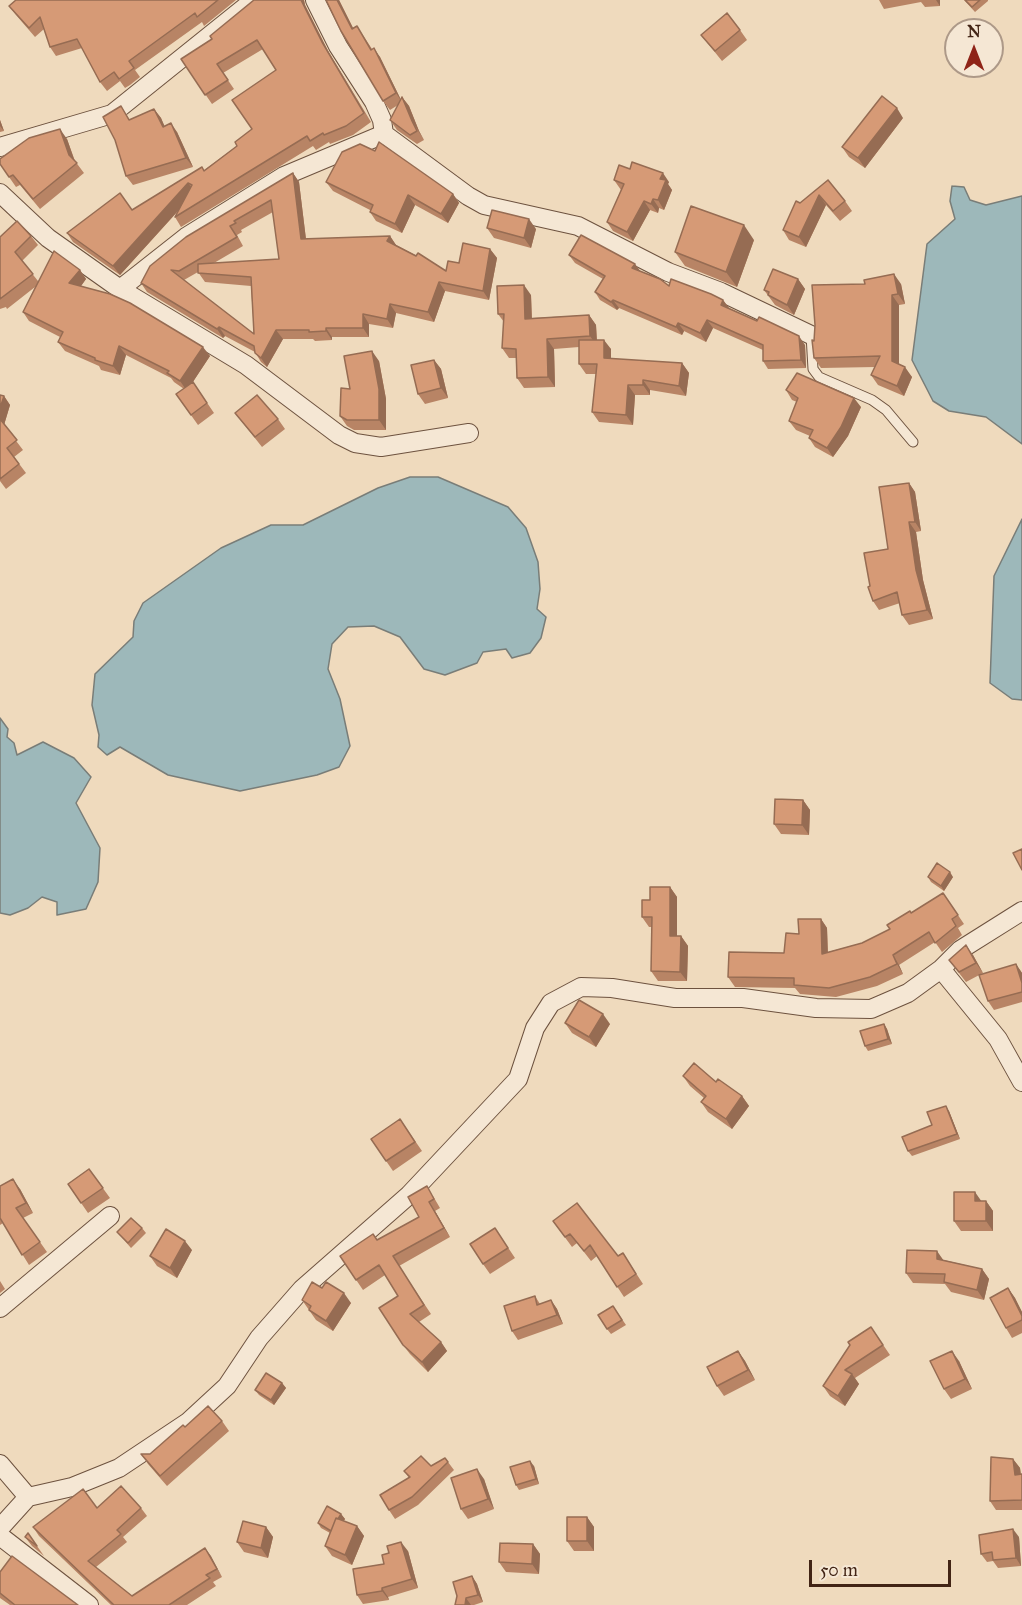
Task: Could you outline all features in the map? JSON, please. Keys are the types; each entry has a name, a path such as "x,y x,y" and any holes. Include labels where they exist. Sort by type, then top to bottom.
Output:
{"street":[{"path":"315,0 338,46 374,102 382,120 384,134 468,196 484,205 578,226 668,272 721,292 811,334"},
{"path":"0,147 112,114 246,2"},
{"path":"120,289 186,237 284,176 384,134"},
{"path":"0,193 48,238 120,289 246,365 339,435 355,443 381,447 469,433"},
{"path":"0,1528 28,1497 72,1487 119,1468 188,1422 227,1386 259,1338 302,1289 409,1195 518,1079 535,1028 551,1003 581,987 612,988 675,998 743,998 816,1008 871,1009 908,993 940,969 960,950 1022,911"},
{"path":"940,969 998,1039 1022,1082"},
{"path":"0,1308 110,1216"},
{"path":"0,1464 28,1497"},
{"path":"0,1536 89,1605"}],"lane":[{"path":"811,334 813,369 819,377 872,400 886,410 913,442"}],"water":[{"path":"952,186 964,187 970,200 986,205 1022,196 1022,444 986,417 949,411 933,401 912,360 927,244 955,219 950,201"},
{"path":"410,477 438,477 508,507 526,528 538,562 540,589 537,609 546,617 541,638 530,653 512,658 506,649 483,652 477,663 445,675 424,669 400,637 374,626 348,627 332,644 328,669 340,699 350,746 339,767 317,775 240,791 168,775 120,747 107,755 98,747 99,735 92,705 95,674 133,637 134,621 143,603 221,548 271,525 303,525 378,488"},
{"path":"1022,519 1022,700 1012,699 990,683 994,576"},
{"path":"0,718 8,729 7,737 14,743 17,755 43,742 74,758 91,777 76,803 100,848 98,882 86,909 57,915 57,902 42,897 28,908 10,915 0,913"}],"building":[{"path":"16,0 218,0 197,17 195,13 129,61 134,68 119,79 114,72 100,82 77,39 50,47 40,17 29,28 9,6"},
{"path":"254,0 301,0 322,42 364,113 346,126 324,135 323,133 310,141 307,136 175,217 192,185 188,183 113,266 67,233 120,193 132,210 202,167 204,171 237,146 235,142 252,129 232,100 276,70 257,40 217,64 228,80 205,95 181,59 212,39 210,36"},
{"path":"326,0 337,0 352,29 357,26 371,50 374,48 396,93 383,101 341,31"},
{"path":"965,0 980,0 972,7"},
{"path":"727,13 740,30 715,51 701,35"},
{"path":"882,96 897,108 858,158 842,147"},
{"path":"402,97 417,131 410,135 390,120"},
{"path":"121,106 129,120 154,109 163,127 171,123 186,158 126,176 115,140 103,117"},
{"path":"60,129 69,155 77,163 33,199 13,175 9,177 0,164 0,159 29,138"},
{"path":"379,142 453,194 441,214 408,195 395,224 370,212 373,205 326,182 342,152 360,144 375,151"},
{"path":"632,162 663,173 660,179 666,180 658,200 653,199 651,204 644,201 627,232 607,222 624,184 614,180 619,165 630,169"},
{"path":"293,173 301,239 390,236 387,241 416,256 418,253 446,271 448,261 459,263 463,243 490,249 483,291 439,282 428,312 390,304 387,319 363,314 363,328 326,328 326,331 309,332 309,330 276,330 261,358 255,353 254,346 219,327 217,329 141,283 150,266 186,237","holes":["271,200 279,259 198,264 198,273 251,277 254,334 171,270 179,271 237,237 230,226 236,223 234,221"]},
{"path":"828,180 845,201 833,211 819,195 799,237 783,230 796,201 800,203"},
{"path":"691,206 744,225 726,272 675,252"},
{"path":"492,210 529,219 524,238 487,228"},
{"path":"17,221 31,236 15,252 33,274 0,299 0,237"},
{"path":"581,235 635,264 632,268 660,279 669,286 671,279 711,294 723,300 721,305 757,321 759,317 799,336 801,360 763,361 763,345 707,320 700,333 678,323 676,327 613,300 611,302 595,292 605,276 569,255"},
{"path":"54,251 80,270 69,283 110,294 130,303 203,347 180,381 167,373 169,371 119,346 113,366 95,360 58,342 63,332 23,312"},
{"path":"773,269 798,279 787,305 768,295 769,292 764,290"},
{"path":"894,274 898,294 892,295 892,361 905,367 897,386 871,375 880,356 814,358 812,340 814,341 815,325 812,285 865,284 864,280"},
{"path":"524,285 525,319 589,315 590,336 547,339 548,377 517,378 516,349 502,348 504,314 498,314 497,286"},
{"path":"579,340 604,340 604,358 682,363 679,386 643,380 643,385 628,385 626,415 592,412 597,364 579,364"},
{"path":"372,351 379,389 379,420 347,420 340,416 341,388 350,389 344,356"},
{"path":"434,360 441,388 418,394 411,365"},
{"path":"797,373 854,398 841,427 827,448 809,438 813,430 789,421 798,398 786,390"},
{"path":"193,382 207,403 191,415 176,394"},
{"path":"0,395 4,396 0,408"},
{"path":"257,395 278,419 255,437 235,413"},
{"path":"0,419 17,440 7,448 19,464 0,479"},
{"path":"909,483 915,522 909,522 916,570 927,610 902,615 897,592 873,601 868,587 870,586 864,553 888,549 879,487"},
{"path":"775,799 803,800 802,825 774,824"},
{"path":"1022,849 1022,870 1013,853"},
{"path":"937,863 950,872 941,886 928,877"},
{"path":"650,887 670,887 670,936 681,936 680,972 651,971 652,917 642,917 642,900 650,900"},
{"path":"943,893 958,915 952,919 956,926 935,943 929,932 893,955 897,964 870,977 829,988 794,985 794,978 728,977 729,952 784,953 786,933 799,934 798,919 821,919 822,954 862,943 890,929 887,925"},
{"path":"966,945 976,963 959,972 949,960"},
{"path":"1016,964 1022,983 1022,992 988,1001 979,975"},
{"path":"579,1000 603,1014 589,1037 565,1023"},
{"path":"884,1024 888,1039 865,1046 860,1031"},
{"path":"694,1063 716,1082 718,1079 742,1096 726,1119 701,1102 706,1096 683,1076"},
{"path":"946,1106 957,1134 908,1151 902,1137 932,1125 927,1112"},
{"path":"400,1119 415,1142 386,1161 371,1139"},
{"path":"89,1169 103,1188 81,1203 68,1184"},
{"path":"13,1179 26,1203 16,1208 40,1242 22,1255 0,1218 0,1186"},
{"path":"427,1186 434,1199 429,1202 444,1228 393,1256 424,1305 410,1314 441,1342 422,1362 403,1345 379,1308 398,1296 379,1265 356,1280 340,1256 373,1234 377,1240 419,1217 408,1197"},
{"path":"954,1192 975,1192 975,1201 986,1201 986,1221 954,1221"},
{"path":"577,1203 618,1256 623,1253 636,1274 617,1287 590,1245 584,1251 570,1234 565,1237 553,1221"},
{"path":"131,1218 142,1228 128,1243 117,1232"},
{"path":"495,1228 508,1248 483,1264 470,1244"},
{"path":"166,1229 185,1241 170,1268 150,1256"},
{"path":"907,1250 937,1251 937,1259 982,1269 977,1290 944,1282 945,1274 906,1273"},
{"path":"312,1282 322,1288 326,1282 344,1293 326,1321 309,1310 311,1306 302,1300"},
{"path":"1008,1288 1022,1320 1006,1328 990,1298"},
{"path":"535,1296 537,1305 551,1300 557,1315 512,1331 504,1306"},
{"path":"613,1306 622,1320 607,1329 598,1315"},
{"path":"871,1327 883,1345 845,1370 852,1374 838,1396 823,1386 850,1345 848,1342"},
{"path":"738,1351 748,1370 717,1386 707,1367"},
{"path":"952,1351 965,1379 944,1389 930,1361"},
{"path":"266,1373 282,1383 271,1400 255,1390"},
{"path":"208,1406 222,1421 160,1476 141,1454 150,1454"},
{"path":"421,1456 431,1466 445,1458 448,1462 412,1497 389,1510 380,1495 410,1477 404,1471"},
{"path":"991,1457 1013,1459 1015,1475 1022,1474 1022,1500 990,1501"},
{"path":"530,1461 536,1479 516,1485 510,1467"},
{"path":"477,1469 488,1499 461,1509 451,1478"},
{"path":"121,1486 141,1508 117,1530 121,1534 88,1561 132,1596 205,1548 217,1569 206,1575 210,1578 169,1605 114,1605 33,1527 83,1489 97,1508"},
{"path":"327,1506 341,1514 338,1519 336,1518 331,1531 318,1523"},
{"path":"567,1517 587,1517 587,1541 567,1541"},
{"path":"336,1518 357,1526 345,1555 325,1546"},
{"path":"243,1521 266,1527 261,1548 237,1542"},
{"path":"1013,1529 1016,1558 993,1560 992,1552 981,1554 979,1535"},
{"path":"28,1533 37,1546 25,1537"},
{"path":"401,1542 412,1579 382,1588 382,1591 357,1595 353,1569 384,1564 382,1555 389,1553 387,1546"},
{"path":"500,1543 533,1544 532,1564 499,1562"},
{"path":"12,1556 78,1605 15,1605 0,1593 0,1572"},
{"path":"472,1576 478,1595 466,1598 465,1605 455,1605 457,1596 453,1582"}]}
